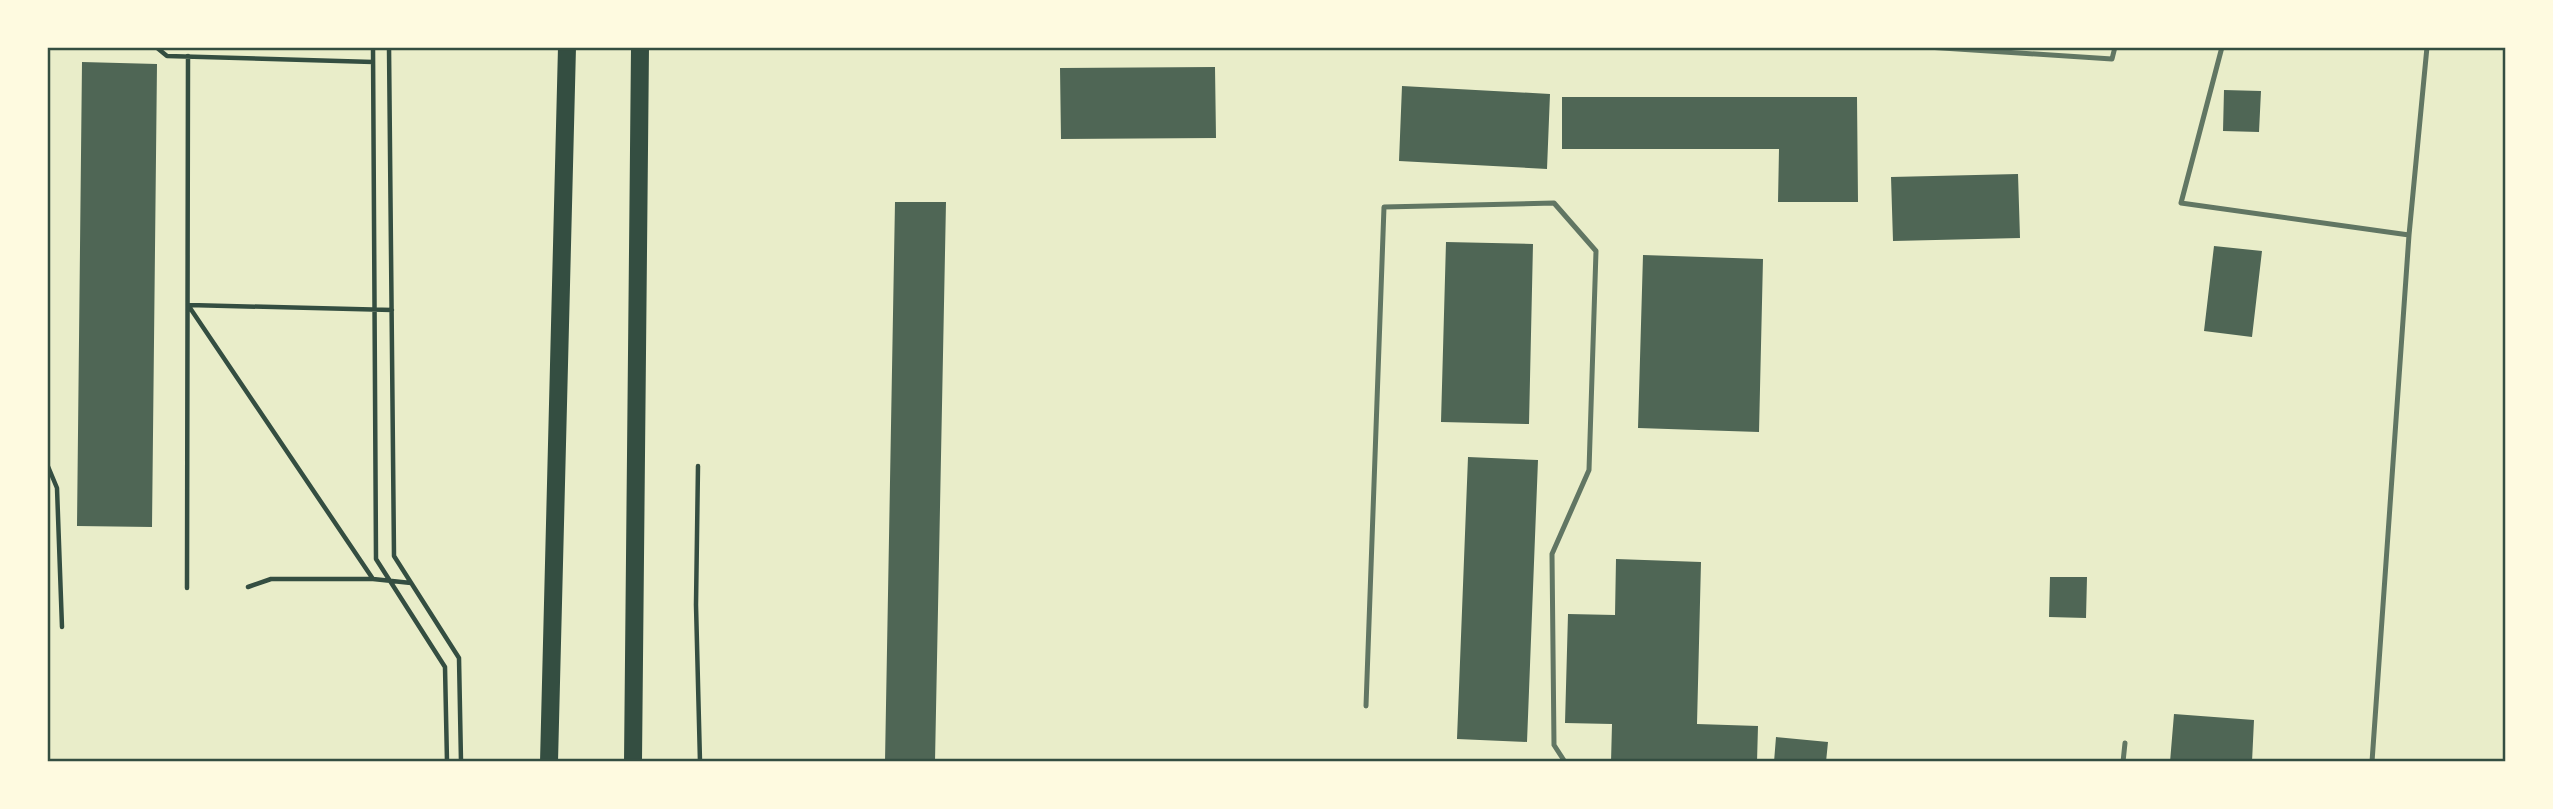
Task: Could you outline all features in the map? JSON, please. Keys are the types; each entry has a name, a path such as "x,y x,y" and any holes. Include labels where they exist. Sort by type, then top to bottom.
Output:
{"main road":[{"path":"549,762 567,47"},
{"path":"633,762 640,47"}],"lane":[{"path":"1927,47 2112,59 2115,47"},
{"path":"2222,47 2181,203 2409,234"},
{"path":"2372,762 2409,234 2427,47"},
{"path":"1366,706 1384,207 1554,203 1596,251 1589,470 1552,554 1554,745 1565,762"},
{"path":"2123,762 2125,743"}],"path":[{"path":"156,47 167,56 373,62"},
{"path":"373,47 376,559 445,667 447,762"},
{"path":"389,47 394,556 459,658 461,762"},
{"path":"187,588 188,57"},
{"path":"188,304 375,312 392,310"},
{"path":"188,304 373,579"},
{"path":"47,464 57,488 62,627"},
{"path":"698,466 696,605 700,762"},
{"path":"248,587 271,579 373,579 411,583"}],"building":[{"path":"1528,47 1528,50 1505,49"},
{"path":"82,62 157,64 152,527 77,526"},
{"path":"1215,67 1216,138 1061,139 1060,68"},
{"path":"1402,86 1550,94 1547,169 1399,161"},
{"path":"2224,90 2261,91 2259,132 2223,131"},
{"path":"1562,97 1857,97 1858,202 1778,202 1779,149 1562,149"},
{"path":"2018,174 2020,238 1893,241 1891,177"},
{"path":"895,202 946,202 935,762 885,762"},
{"path":"1446,242 1533,244 1529,424 1441,422"},
{"path":"2214,246 2262,251 2252,337 2204,331"},
{"path":"1643,255 1763,259 1759,432 1638,428"},
{"path":"1468,457 1538,460 1527,742 1457,739"},
{"path":"1616,559 1701,562 1697,724 1758,726 1757,762 1611,762 1612,724 1565,723 1568,614 1615,615"},
{"path":"2050,577 2087,577 2086,618 2049,617"},
{"path":"2174,714 2254,720 2252,762 2170,762"},
{"path":"1776,737 1828,742 1826,762 1774,762"}]}
